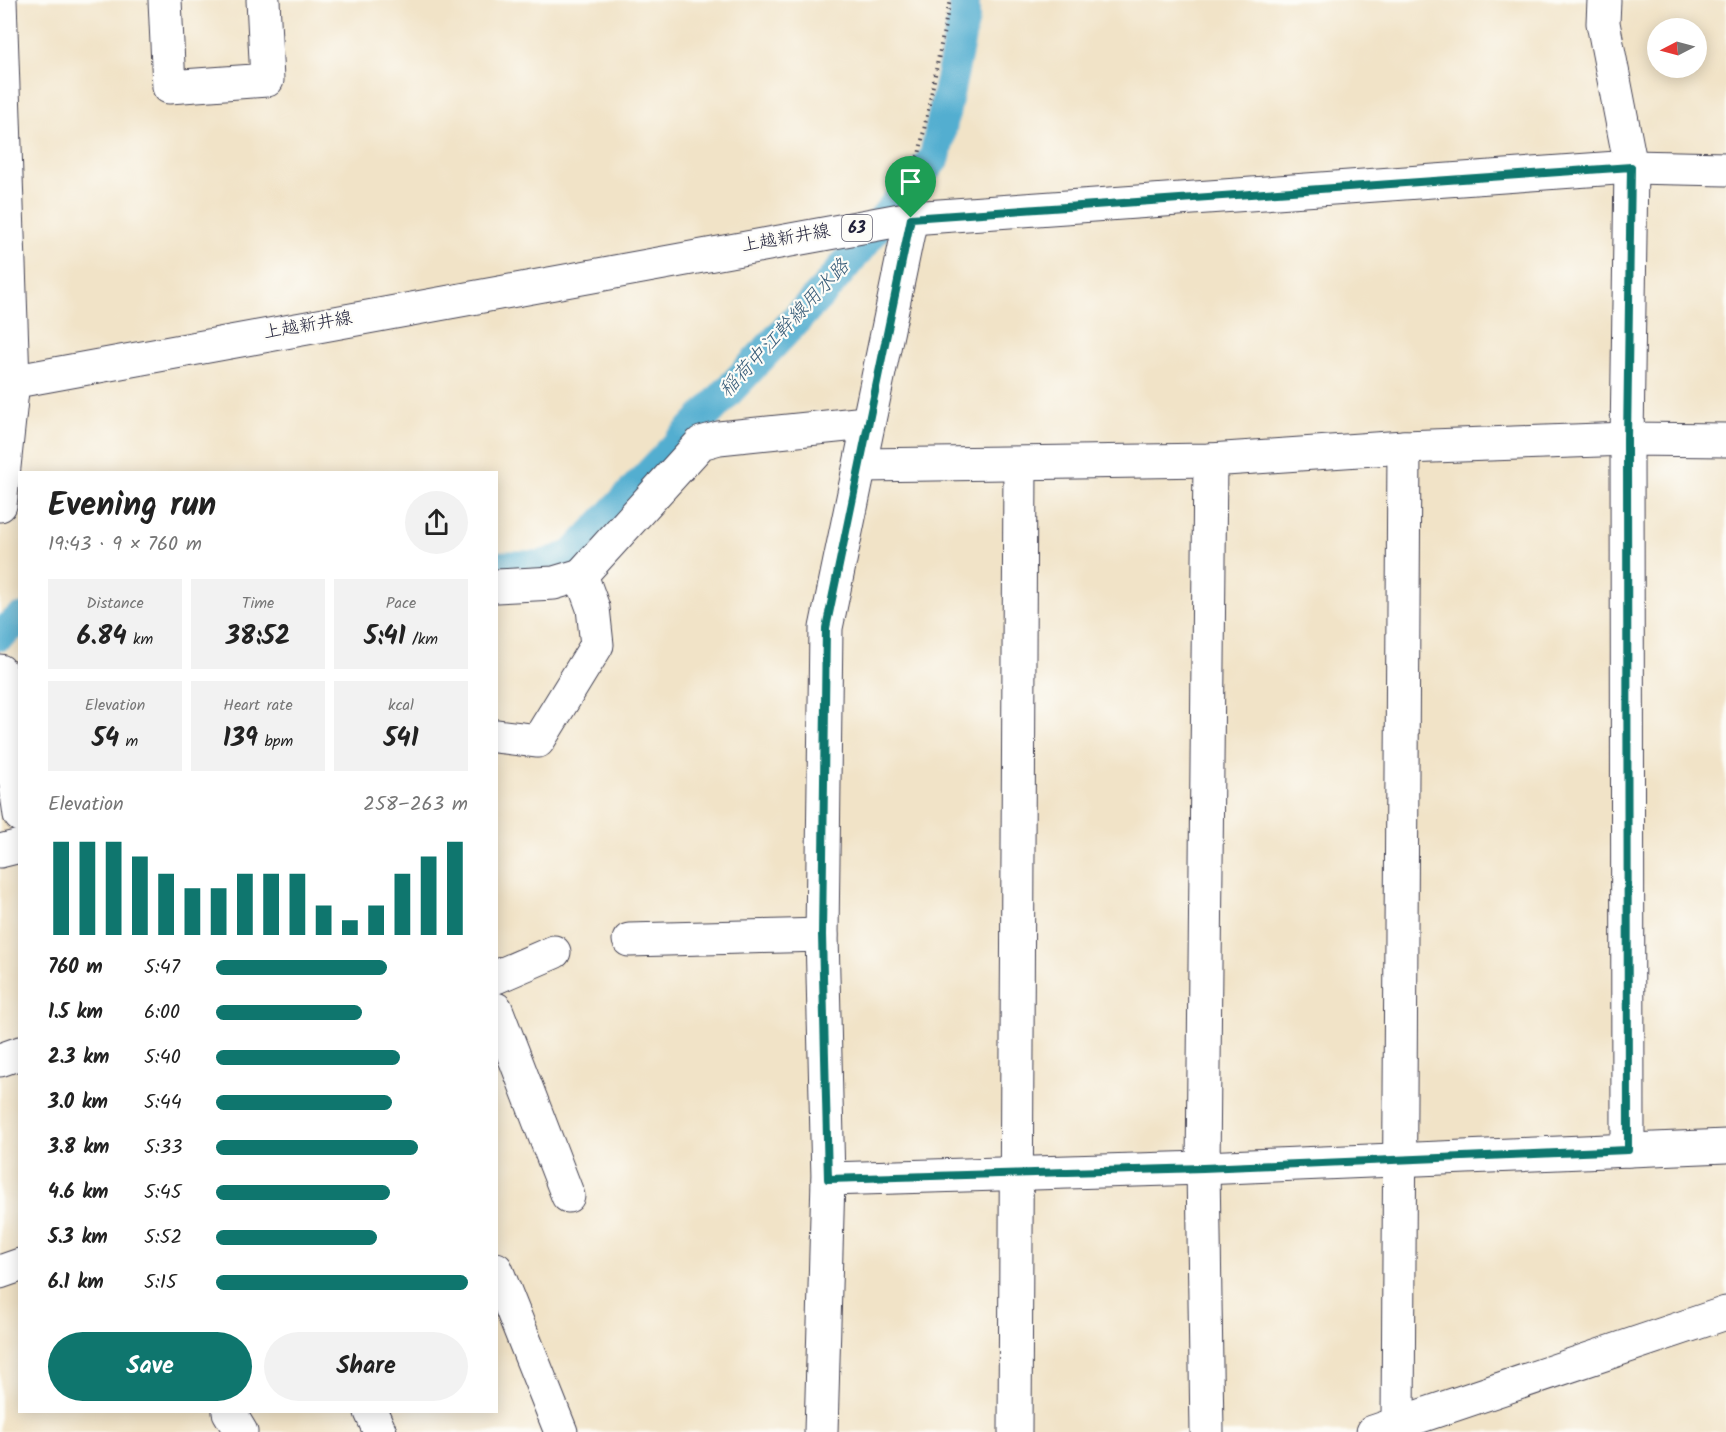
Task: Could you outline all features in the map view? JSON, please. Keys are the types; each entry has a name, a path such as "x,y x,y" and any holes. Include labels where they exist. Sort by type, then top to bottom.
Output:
{"street":[{"path":"0,0 7,382 0,505"},
{"path":"165,0 169,87 267,80 263,0"},
{"path":"1604,0 1603,23 1631,167 1627,439 1628,1150"},
{"name":"上越新井線","path":"7,382 911,218 1631,167 1726,169"},
{"path":"821,1432 828,1179 822,935 826,628 862,465 866,423 911,218"},
{"path":"498,586 554,584 580,575 700,443 719,438 866,423"},
{"path":"862,465 1210,460 1404,447 1627,439 1726,440"},
{"path":"1404,447 1398,1159 1386,1427 1726,1312"},
{"path":"1207,1432 1203,1168 1210,460"},
{"path":"1015,1432 1014,1173 1020,464"},
{"path":"498,736 538,741 597,645 593,608 580,575"},
{"path":"5,683 18,797"},
{"path":"0,851 18,846"},
{"path":"628,940 822,935"},
{"path":"498,976 554,952"},
{"path":"498,1014 568,1196"},
{"path":"0,1060 18,1054"},
{"path":"828,1179 1203,1168 1726,1146"},
{"path":"0,1272 18,1266"},
{"path":"498,1274 561,1432"},
{"path":"230,1413 242,1432"},
{"path":"371,1413 380,1432"}],"path":[{"path":"860,227 919,155 950,0"}],"waterway":[{"name":"稲荷中江幹線用水路","path":"498,567 542,566 572,556 827,287 935,157 964,17 964,0"},
{"name":"稲荷中江幹線用水路","path":"0,635 18,621"}],"route":[{"path":"1631,167 1627,439 1628,1150 1203,1168 828,1179 822,935 826,628 862,465 866,423 911,218 1631,167"}]}
